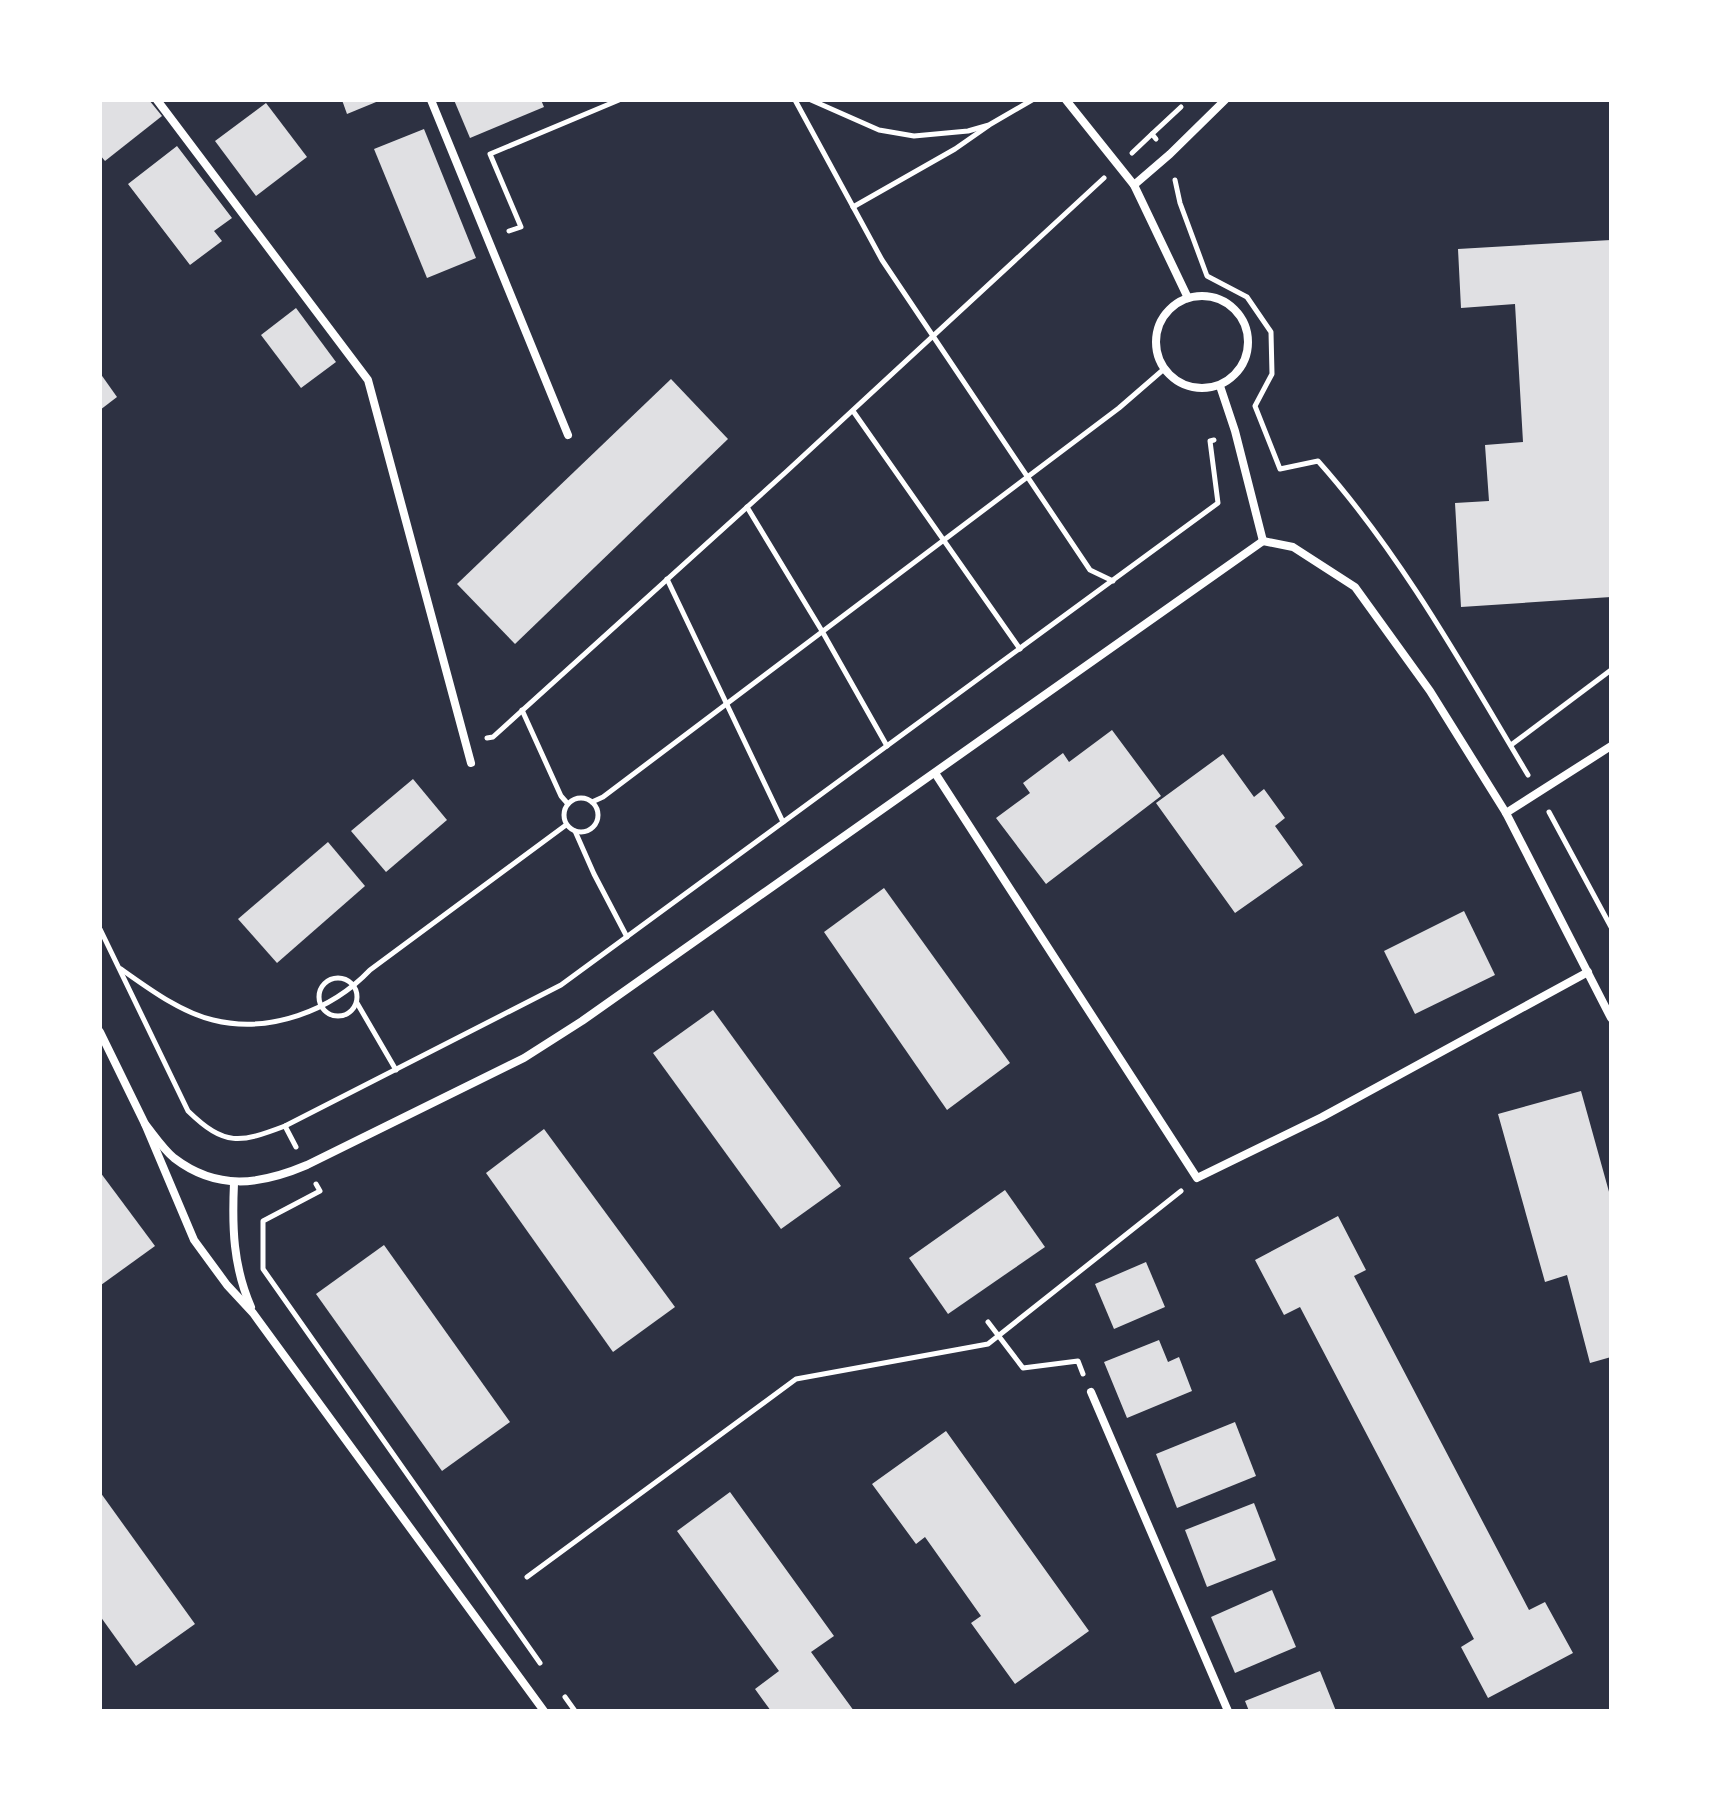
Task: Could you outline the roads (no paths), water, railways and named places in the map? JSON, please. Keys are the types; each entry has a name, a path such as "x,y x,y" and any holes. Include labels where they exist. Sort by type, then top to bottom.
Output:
{"street":[{"path":"157,100 368,380 471,763"},
{"path":"431,100 568,435"},
{"path":"1066,100 1134,185 1188,298"},
{"path":"1134,185 1225,100"},
{"path":"1211,296 1231,305 1246,325 1249,341 1246,358 1234,377 1220,386 1191,388 1181,384 1164,369 1155,342 1159,324 1175,304 1188,298 1211,296"},
{"path":"1220,386 1235,431 1263,541"},
{"path":"145,1124 173,1157 201,1174 234,1183 274,1179 524,1058 582,1021 1263,541 1293,547 1355,587 1430,691 1506,813 1611,1018"},
{"path":"1506,813 1611,746"},
{"path":"935,773 1197,1178 1322,1117 1588,972"},
{"path":"100,1032 145,1124 194,1240 227,1285 253,1313 544,1711"},
{"path":"234,1183 232,1238 241,1285 253,1313"},
{"path":"1091,1392 1228,1711"}]}
